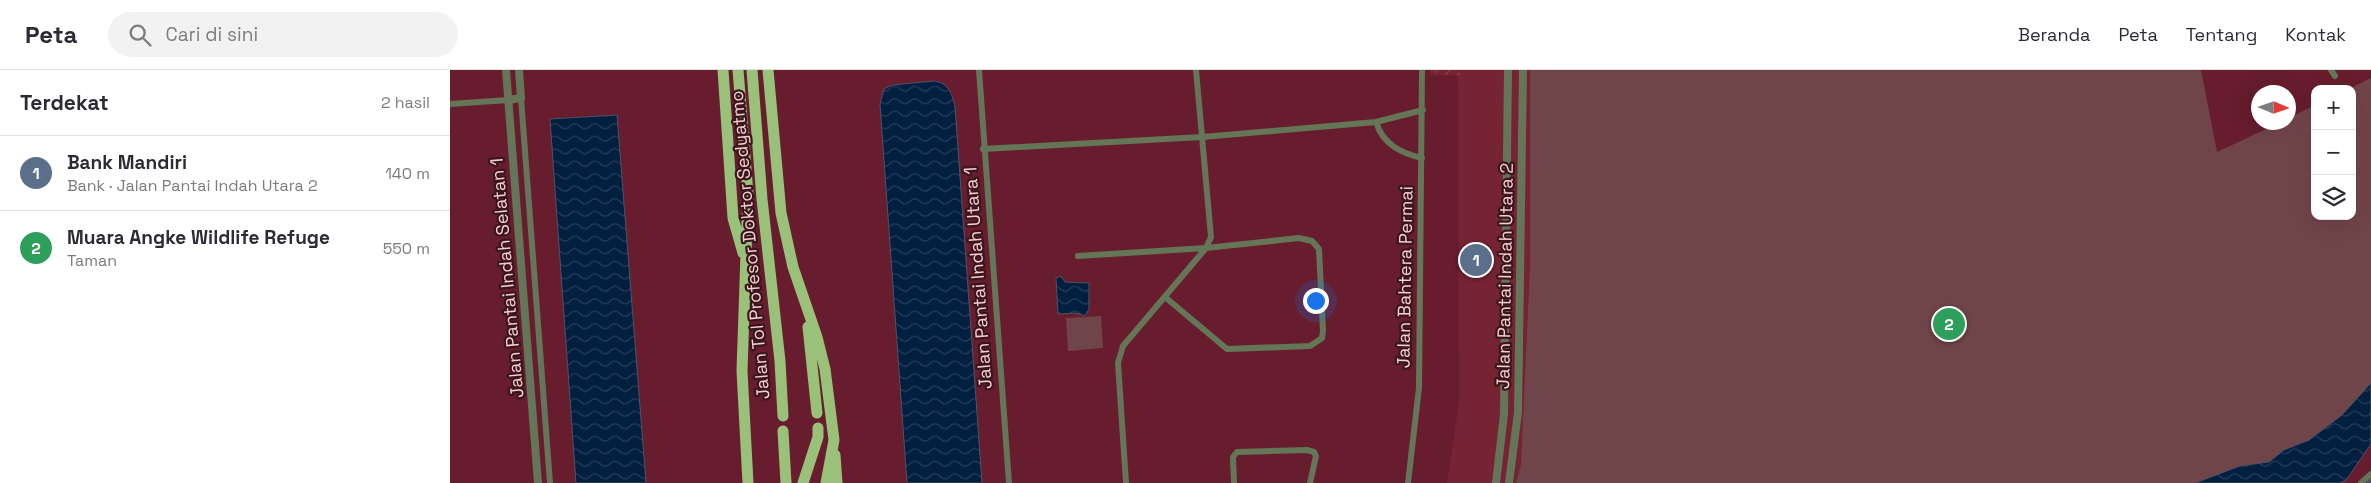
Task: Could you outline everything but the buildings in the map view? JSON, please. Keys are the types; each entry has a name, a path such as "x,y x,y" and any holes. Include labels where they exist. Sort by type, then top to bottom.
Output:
{"highway":[{"name":"Jalan Tol Profesor Doktor Sedyatmo","path":"723,70 733,218 746,262"},
{"name":"Jalan Tol Profesor Doktor Sedyatmo","path":"738,70 748,194 742,381 748,483"},
{"name":"Jalan Tol Profesor Doktor Sedyatmo","path":"752,70 762,199 780,361 783,416"},
{"name":"Jalan Tol Profesor Doktor Sedyatmo","path":"768,70 781,213 792,267 817,337 825,370 834,440 826,483"},
{"path":"805,303 817,413"},
{"path":"803,483 818,437 818,428"},
{"path":"783,431 786,483"},
{"path":"834,440 837,483"}],"street":[{"name":"Jalan Pantai Indah Selatan 1","path":"506,70 538,483"},
{"name":"Jalan Pantai Indah Selatan 1","path":"519,70 550,483"},
{"name":"Jalan Pantai Indah Utara 1","path":"979,70 983,149 1009,483"},
{"path":"1126,483 1118,363 1123,346 1206,248 1211,237 1196,70"},
{"name":"Jalan Bahtera Permai","path":"1408,483 1419,388 1422,70"},
{"name":"Jalan Pantai Indah Utara 2","path":"1496,483 1504,414 1508,70"},
{"name":"Jalan Pantai Indah Utara 2","path":"1510,483 1518,412 1523,70"},
{"path":"450,104 521,98"},
{"path":"983,149 1202,136 1376,122 1422,110"},
{"path":"1376,122 1379,132 1389,145 1406,155 1422,158"},
{"path":"1078,256 1206,248 1299,238 1312,240 1319,249 1322,338 1310,346 1227,349 1165,297"},
{"path":"1234,483 1232,457 1237,452 1307,450 1314,452 1316,456 1310,483"},
{"path":"2361,483 2371,474"}],"shaded area":[{"path":"1430,70 1530,70 1530,265 1521,464 1516,483 1447,483 1459,403 1458,76 1430,75"},
{"path":"1435,70 1460,70 1460,75 1435,74"},
{"path":"1530,70 2201,70 2217,152 2264,130 2296,130 2296,114 2311,107 2311,220 2356,220 2356,86 2371,78 2371,383 2342,415 2309,440 2284,450 2269,462 2240,466 2195,483 1516,483 1521,464 1530,265"},
{"path":"1101,316 1103,348 1068,351 1066,318"}],"water":[{"path":"934,81 943,84 949,90 955,107 982,483 907,483 880,104 884,89 892,85"},
{"path":"617,115 646,483 576,483 550,119"},
{"path":"1061,276 1065,282 1089,283 1089,309 1085,316 1076,313 1058,314 1056,278"},
{"path":"2371,383 2371,444 2346,480 2340,483 2195,483 2240,466 2269,462 2284,450 2309,440 2342,415"}],"waterway":[{"path":"2368,483 2371,480"}],"place":[{"name":"Bank Mandiri","path":"1476,260"},
{"name":"Muara Angke Wildlife Refuge","path":"1949,324"}]}
